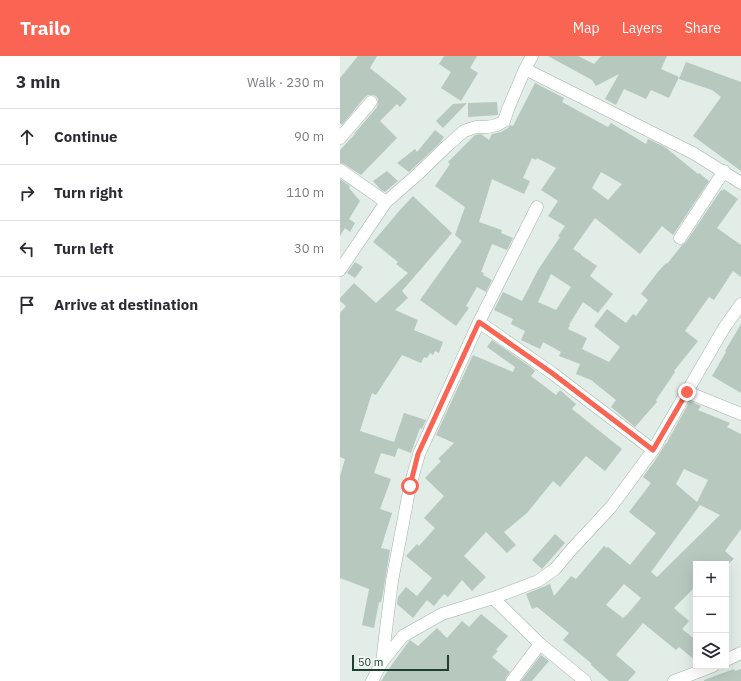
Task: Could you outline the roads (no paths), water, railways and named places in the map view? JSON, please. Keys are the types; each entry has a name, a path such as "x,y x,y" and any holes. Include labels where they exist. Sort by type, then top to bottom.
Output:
{"street":[{"path":"340,270 386,202 447,146 464,131 476,127 497,125 504,121 532,56"},
{"path":"526,69 693,153 741,183"},
{"path":"340,138 371,102"},
{"path":"340,170 386,202"},
{"path":"680,238 724,171"},
{"path":"382,662 392,581 410,486 418,454 479,322 537,207"},
{"path":"372,681 382,662 403,636 442,614 493,598 538,581 556,569 571,550 611,507 653,450 724,328 741,304"},
{"path":"479,322 552,373 653,450"},
{"path":"687,392 741,414"},
{"path":"493,598 540,644 586,681"},
{"path":"512,681 540,644"},
{"path":"729,659 741,653"},
{"path":"674,681 705,669"}]}
